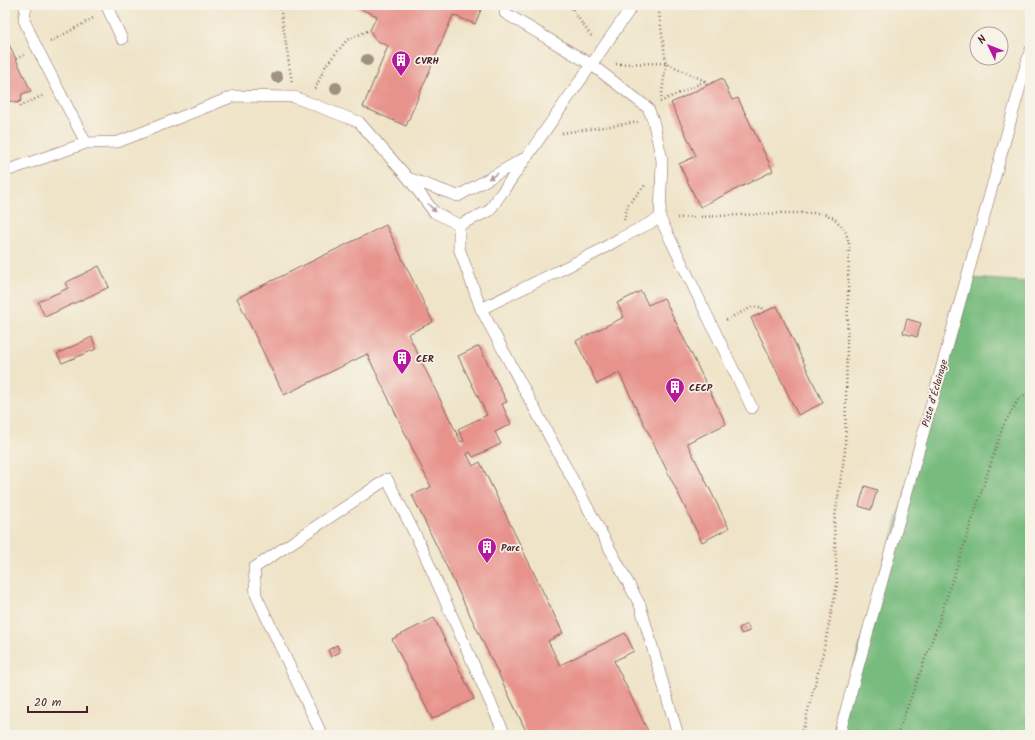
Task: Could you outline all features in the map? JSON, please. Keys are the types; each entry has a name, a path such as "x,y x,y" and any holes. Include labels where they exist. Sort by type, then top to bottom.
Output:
{"lane":[{"path":"26,5 24,20 37,49 86,143"},
{"path":"459,225 489,211 633,5"},
{"path":"107,7 122,39"},
{"path":"504,13 592,65 648,108 653,120 662,160 660,218 752,408"},
{"name":"Piste d’Éclairage","path":"839,735 1030,52"},
{"path":"9,170 86,143 118,142 234,96 294,97 359,122 408,178 434,212 459,225"},
{"path":"408,178 458,196 527,157"},
{"path":"481,309 597,252 660,218"},
{"path":"459,225 459,248 481,309 640,605 678,735"},
{"path":"322,735 256,595 254,568 387,479 420,544 505,735"}],"path":[{"path":"280,5 294,97"},
{"path":"572,5 573,11 602,51"},
{"path":"658,5 666,63 661,102"},
{"path":"37,49 57,39 107,7"},
{"path":"309,103 326,64 347,40 370,30"},
{"path":"16,59 26,54"},
{"path":"592,65 666,63 705,81 707,85"},
{"path":"648,108 705,81"},
{"path":"18,102 20,106 48,94"},
{"path":"542,136 653,120"},
{"path":"619,239 628,205 648,181"},
{"path":"660,218 782,213 822,213 834,218 845,230 849,243 845,383 845,451 834,523 837,585 824,653 804,726 799,735"},
{"path":"713,327 752,307 762,307 764,312"},
{"path":"897,735 937,626 1003,426 1018,400 1030,391"}],"green space":[{"path":"970,278 1030,282 1030,735 833,735"}],"building":[{"name":"CVRH","path":"351,5 483,5 475,24 453,15 406,126 363,107 388,46 375,40 370,30 377,16"},
{"path":"5,36 31,91 22,94 21,101 16,103 10,100 5,102"},
{"path":"722,78 732,100 738,98 773,171 700,207 679,164 696,156 671,103"},
{"path":"386,225 433,322 408,334 461,442 464,441 458,429 487,415 458,356 479,346 507,402 502,404 511,424 495,432 501,444 473,457 470,452 467,454 473,466 480,462 563,633 548,641 560,665 625,633 634,651 614,661 650,735 528,735 412,495 431,487 367,354 284,395 237,298"},
{"path":"99,266 109,287 45,317 38,302 68,288 65,283"},
{"name":"CECP","path":"641,291 648,305 664,298 726,424 687,443 729,528 702,542 619,373 597,384 576,341 624,317 617,303"},
{"path":"777,306 823,403 798,415 751,318"},
{"path":"907,319 921,323 917,337 903,333"},
{"path":"92,337 96,349 62,363 57,354"},
{"path":"865,486 877,490 871,510 859,506"},
{"path":"434,618 474,699 432,719 392,639"},
{"path":"747,624 750,631 741,634 739,628"},
{"path":"337,645 340,652 331,657 328,650"}],"place":[{"name":"CVRH","path":"401,77"},
{"name":"CER","path":"402,375"},
{"name":"CECP","path":"675,404"},
{"name":"Parc","path":"487,564"}]}
